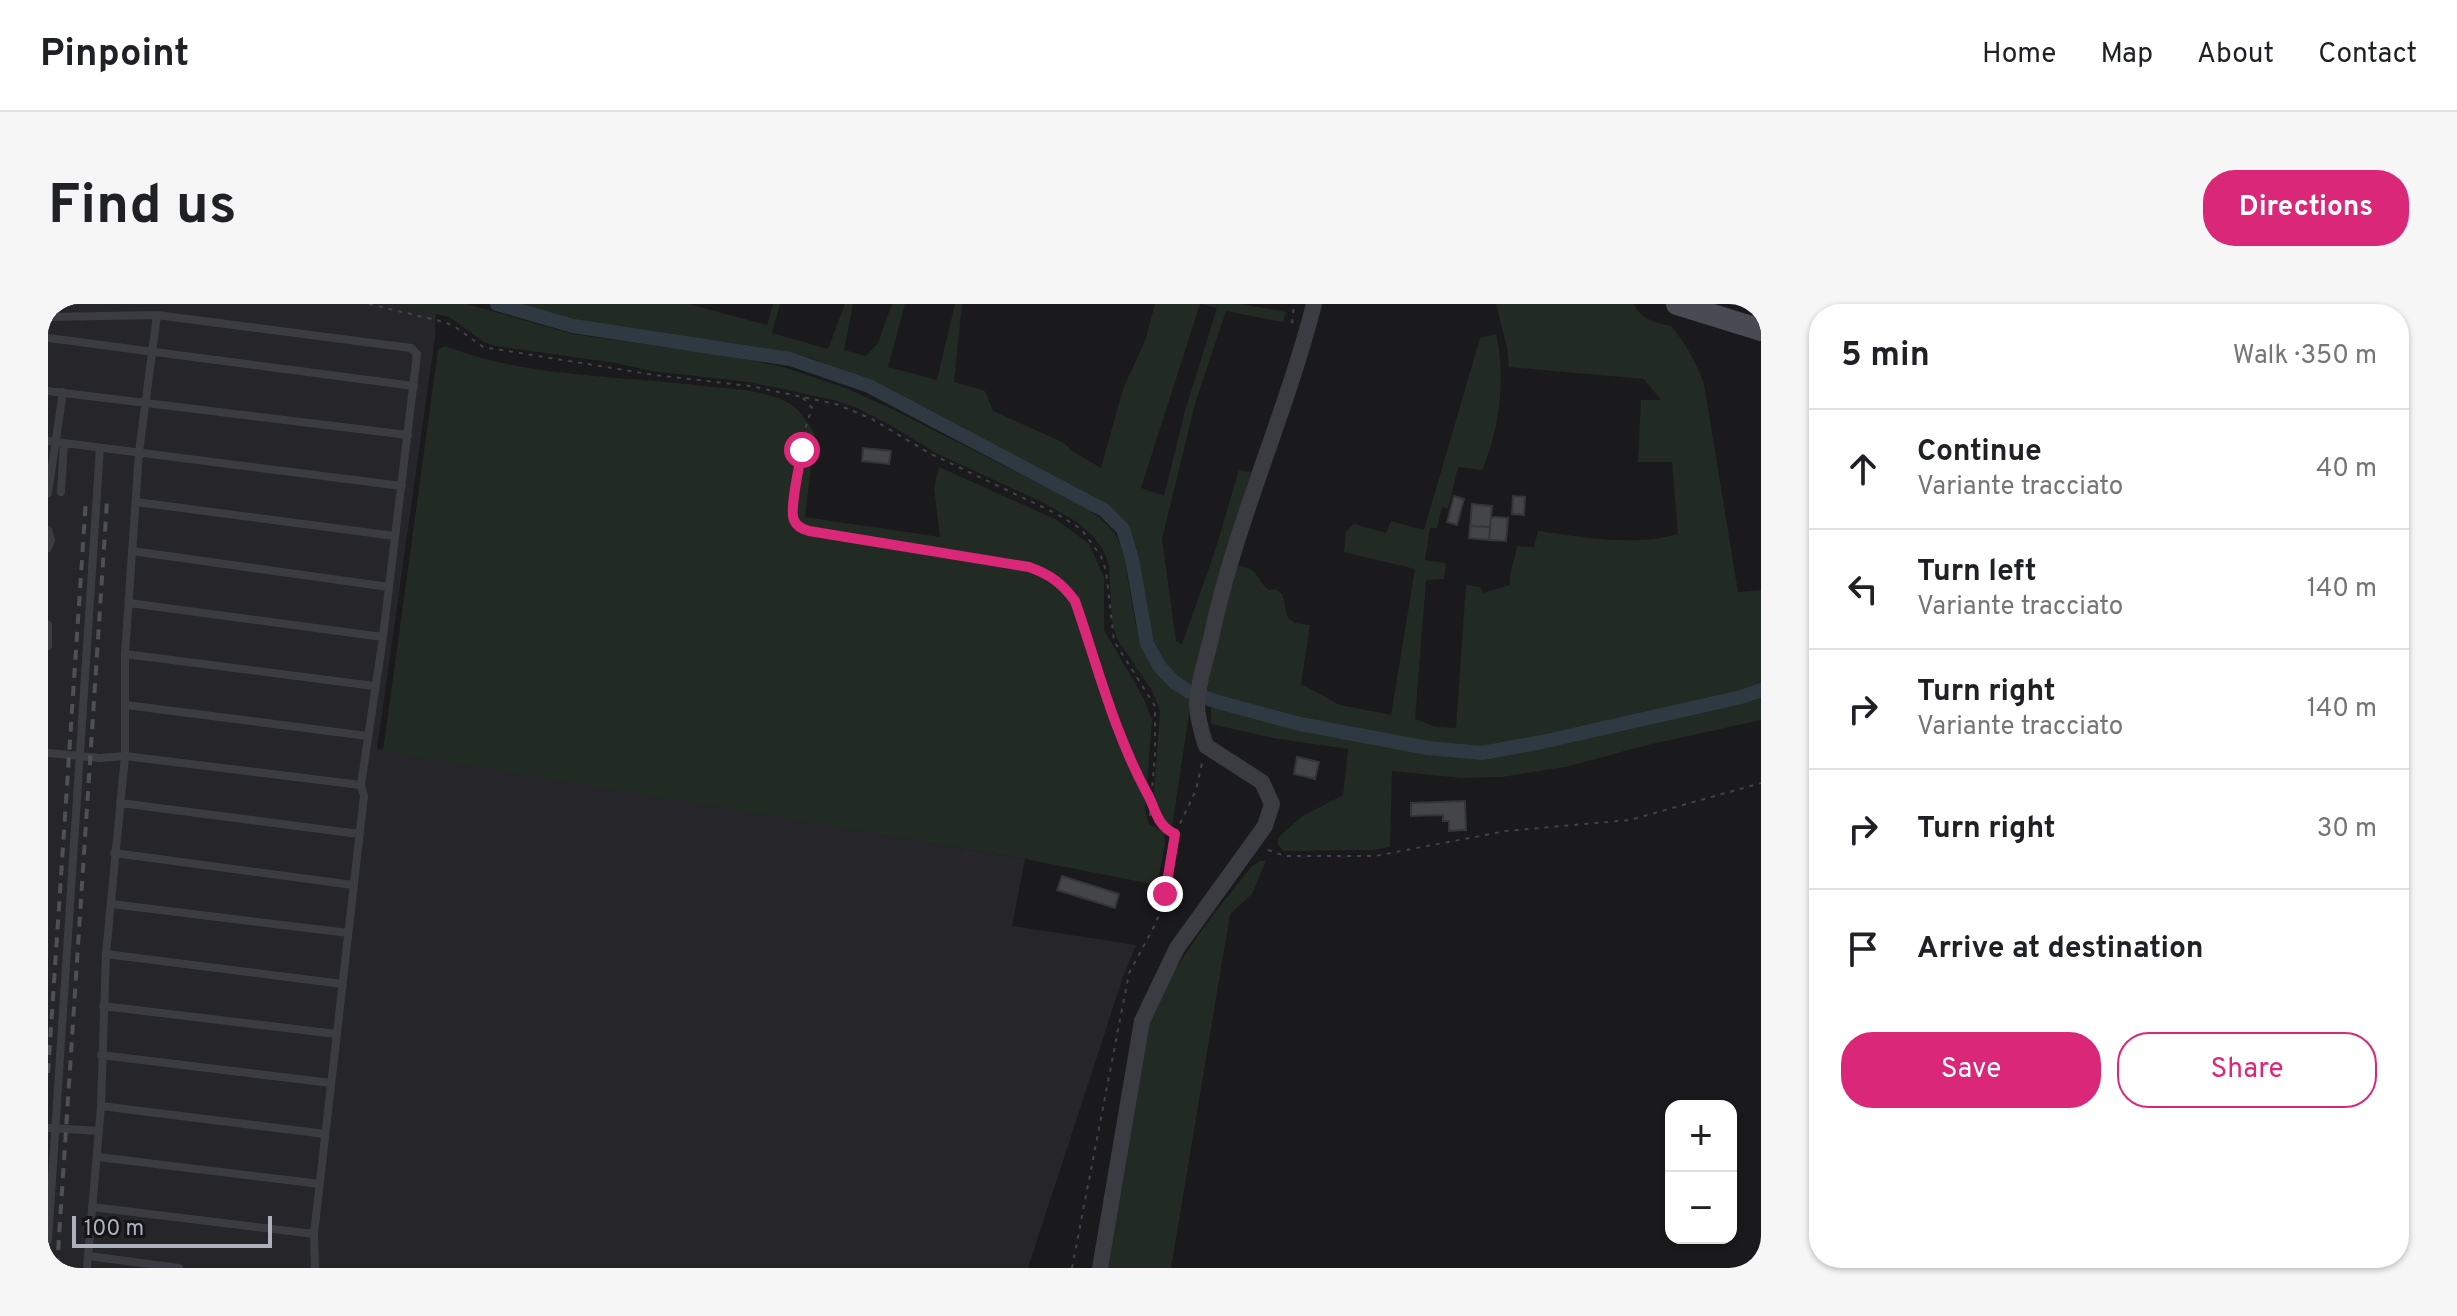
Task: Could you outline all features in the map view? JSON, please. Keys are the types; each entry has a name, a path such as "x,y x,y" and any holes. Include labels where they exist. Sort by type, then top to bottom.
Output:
{"main road":[{"path":"1677,304 1761,330"}],"street":[{"path":"1100,1268 1142,1021 1177,948 1265,826 1272,804 1262,782 1206,746 1198,721 1197,704 1222,590 1274,428 1300,360 1314,304"}],"lane":[{"path":"87,1268 98,1157 106,954 125,756 125,654 139,452 157,315"},
{"path":"48,317 157,315 411,348 417,354 383,637 361,785 364,796 314,1234 315,1268"},
{"path":"48,338 414,386"},
{"path":"48,391 408,435"},
{"path":"48,493 63,392"},
{"path":"56,442 402,486"},
{"path":"56,442 61,492"},
{"path":"48,1240 52,1128 100,448"},
{"path":"136,502 395,536"},
{"path":"48,530 51,540 48,548"},
{"path":"132,551 389,587"},
{"path":"129,603 383,637"},
{"path":"48,625 48,643"},
{"path":"125,654 374,686"},
{"path":"126,705 368,736"},
{"path":"48,753 125,756 361,785"},
{"path":"120,803 359,834"},
{"path":"114,853 353,885"},
{"path":"111,904 348,933"},
{"path":"106,954 342,984"},
{"path":"103,1006 336,1034"},
{"path":"101,1055 331,1083"},
{"path":"101,1106 325,1134"},
{"path":"52,1128 99,1131"},
{"path":"98,1157 320,1184"},
{"path":"92,1207 314,1234"},
{"path":"88,1256 179,1268"}],"path":[{"path":"369,304 444,322 483,347 655,375 750,386 836,404 872,419 929,453 1057,514 1081,529 1091,540 1106,571 1114,641 1155,706 1150,815 1157,824 1176,833"},
{"path":"803,397 812,408 792,507 793,519 799,527 1016,564 1046,573 1058,581 1075,601 1104,695 1136,775 1150,799"},
{"path":"1072,1268 1129,973 1156,923 1165,894 1176,833 1196,790 1206,746"},
{"path":"1252,844 1285,856 1375,856 1506,831 1630,820 1761,783"}],"shaded area":[{"path":"48,304 436,304 435,337 377,749 1025,859 1012,926 1136,945 1028,1268 48,1268"},
{"path":"397,304 467,304 572,334 730,356 783,367 848,389 894,410 1087,508 1107,525 1119,543 1139,635 1151,662 1174,688 1191,701 1172,827 1159,820 1153,807 1160,711 1153,692 1117,639 1112,621 1109,565 1103,550 1077,522 1042,502 934,452 857,408 834,400 749,382 651,371 495,346 484,342 449,317"},
{"path":"510,304 688,304 767,325 773,304 780,304 772,333 828,349 845,304 853,304 844,350 866,356 878,343 892,304 905,304 888,367 937,380 955,304 962,304 954,382 985,391 993,411 1064,443 1101,468 1123,389 1145,341 1155,304 1200,304 1141,488 1164,496 1185,411 1217,308 1201,304 1239,304 1286,312 1283,322 1226,311 1195,404 1162,539 1176,641 1182,644 1215,551 1239,470 1251,472 1204,632 1193,686 1172,673 1152,642 1129,535 1119,518 1090,495 901,398 811,358 570,322"},
{"path":"1496,304 1634,304 1644,317 1671,326 1686,346 1704,384 1738,592 1761,590 1761,720 1570,766 1502,777 1461,778 1392,771 1390,847 1284,851 1278,845 1278,838 1301,817 1343,795 1348,749 1273,738 1211,724 1211,708 1203,705 1217,632 1236,565 1250,569 1269,590 1276,589 1282,594 1288,618 1295,623 1310,625 1301,684 1340,705 1391,715 1415,569 1344,552 1346,532 1354,524 1386,533 1391,521 1424,530 1480,338 1496,334 1501,368 1500,403 1482,470 1458,467 1448,509 1442,507 1437,528 1430,528 1425,560 1446,563 1444,579 1426,580 1415,719 1436,727 1456,728 1466,585 1480,587 1483,593 1510,585 1517,546 1534,547 1538,531 1626,540 1678,534 1672,462 1638,462 1641,400 1661,400 1644,379 1509,367"},
{"path":"445,346 540,370 746,390 787,402 799,412 815,434 805,517 940,537 934,488 939,467 1057,520 1089,544 1104,577 1104,630 1144,699 1152,720 1145,810 1149,824 1164,832 1165,844 1157,885 1025,859 383,751 438,350"},
{"path":"1266,861 1252,894 1230,914 1171,1268 1105,1268 1149,1022 1170,979 1194,941 1251,867"}],"building":[{"path":"863,448 891,451 889,464 862,461"},
{"path":"1454,496 1464,499 1457,525 1447,522"},
{"path":"1513,496 1525,497 1524,515 1512,514"},
{"path":"1472,504 1492,506 1490,527 1470,526"},
{"path":"1491,517 1508,518 1506,541 1489,540"},
{"path":"1470,526 1490,527 1489,540 1469,538"},
{"path":"1297,757 1319,762 1315,779 1294,774"},
{"path":"1465,801 1466,830 1449,831 1449,821 1443,821 1443,815 1411,816 1411,803"},
{"path":"1062,876 1119,894 1115,908 1057,890"}],"waterway":[{"path":"497,304 573,326 790,359 869,386 1104,510 1123,529 1132,559 1147,644 1160,667 1174,682 1190,692 1218,702 1300,724 1428,748 1482,753 1542,742 1761,690"}],"railway":[{"path":"48,1073 86,499"},
{"path":"57,1268 107,501"}],"route":[{"path":"802,450 792,507 793,519 799,527 874,543 1029,567 1046,573 1066,588 1075,601 1104,695 1136,775 1156,817 1175,834 1165,894"}]}
